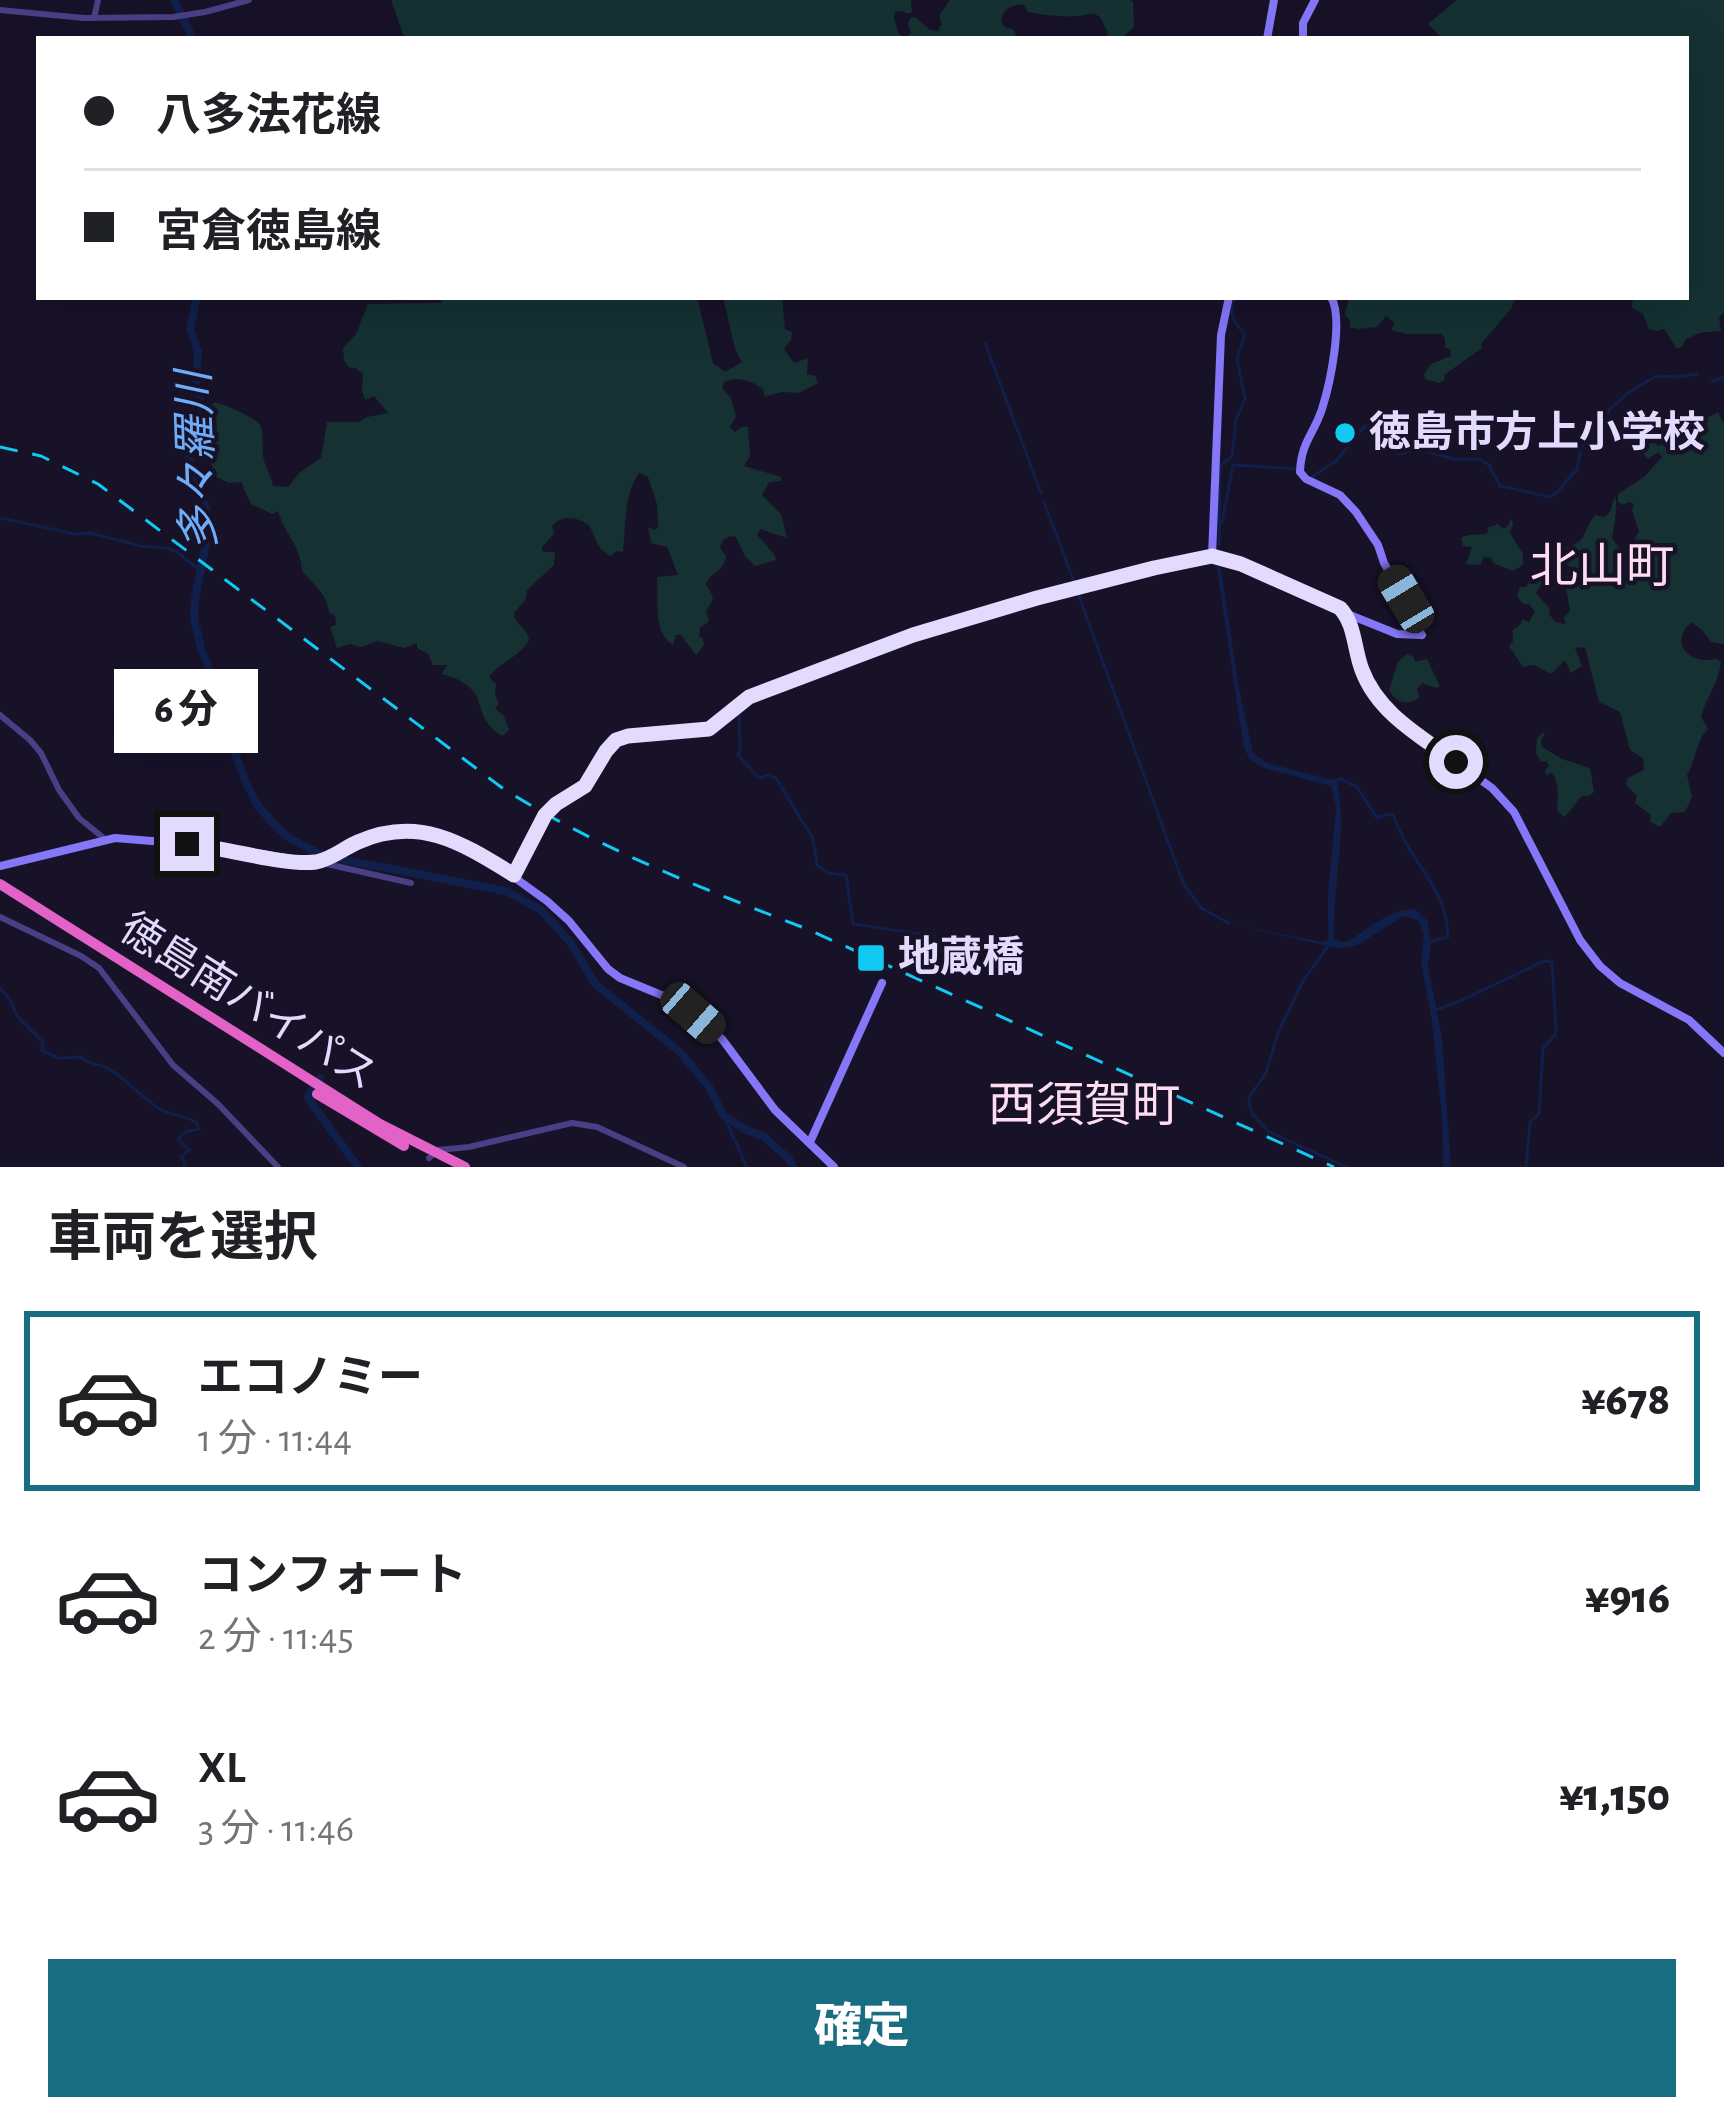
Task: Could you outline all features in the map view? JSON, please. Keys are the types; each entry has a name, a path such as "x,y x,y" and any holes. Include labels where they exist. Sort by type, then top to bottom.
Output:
{"highway":[{"name":"徳島南バイパス","path":"0,888 450,1167"},
{"name":"徳島南バイパス","path":"431,1155 465,1167"}],"main road":[{"path":"1268,36 1274,0"},
{"path":"1304,36 1304,23 1315,0"},
{"path":"1212,556 1221,335 1228,300"},
{"path":"514,875 545,815 585,786 606,751 622,737 709,729 749,697 913,635 1020,603 1212,556 1268,575 1397,634 1422,635 1407,614 1406,599 1378,545 1356,512 1345,499 1300,472 1304,444 1322,410 1329,380 1337,309 1332,300"},
{"path":"1345,613 1361,668 1382,704 1407,728 1492,788 1516,814 1580,940 1600,966 1689,1019 1724,1053"},
{"path":"0,866 102,840 213,846 278,859 320,861 356,842 394,831 422,831 455,842 514,875 559,911 620,978 680,1004 715,1032 776,1110 834,1167"},
{"path":"809,1142 882,983"}],"street":[{"path":"94,18 98,0"},
{"path":"0,10 94,18 173,17 249,0"},
{"path":"0,715 41,753 59,790 102,840"},
{"path":"320,861 412,883"},
{"path":"0,917 99,968 172,1065 218,1104 278,1167"},
{"path":"431,1155 444,1148 469,1147 572,1123 597,1127 684,1167"}],"green space":[{"path":"391,0 911,0 912,12 895,12 902,36 403,34"},
{"path":"950,0 1133,2 1134,27 1124,36 1106,36 1101,18 1094,13 1044,15 1028,12 1023,4 1003,14 1001,22 1016,36 908,36 908,24 915,17 938,31 939,16"},
{"path":"1457,0 1724,0 1721,331 1699,333 1677,349 1664,329 1649,329 1643,314 1632,308 1633,300 1689,300 1689,36 1440,36 1428,24"},
{"path":"698,300 713,363 725,372 742,362 724,300 782,300 785,329 792,332 784,349 794,363 808,358 807,374 818,383 799,393 765,396 763,389 749,381 725,381 722,388 736,416 730,427 735,432 748,427 750,456 744,466 781,477 781,481 769,482 762,495 781,514 787,538 760,529 757,535 776,560 755,566 736,537 723,540 720,547 726,557 706,584 713,598 706,612 709,621 700,628 704,645 696,655 681,635 676,635 673,645 659,624 657,577 678,575 667,547 651,543 648,527 658,528 657,504 648,477 639,473 630,492 623,552 610,556 598,545 589,525 580,520 565,518 552,526 554,534 542,547 543,552 555,552 554,565 527,590 514,613 529,640 489,677 496,684 499,703 495,709 504,716 509,730 502,736 487,723 474,692 442,674 447,665 433,665 417,643 404,648 378,641 337,648 330,627 336,625 335,616 302,570 278,511 272,514 251,504 241,482 229,483 213,475 207,437 214,402 253,419 261,428 263,456 273,486 288,487 321,458 327,422 359,422 388,413 374,396 365,400 363,374 344,360 343,348 356,334 368,304"},
{"path":"1348,300 1515,300 1482,348 1439,383 1425,379 1424,374 1431,364 1451,356 1442,334 1391,330 1395,323 1386,316 1377,327 1358,329 1350,327 1345,315"},
{"path":"1718,412 1724,424 1724,644 1711,642 1691,622 1684,630 1682,645 1691,656 1721,662 1701,717 1708,729 1687,775 1692,797 1685,812 1671,813 1660,827 1635,803 1637,796 1626,785 1628,778 1644,770 1643,758 1630,750 1620,712 1599,702 1585,647 1575,648 1582,666 1571,673 1565,660 1551,674 1534,665 1523,667 1509,646 1513,630 1522,619 1529,622 1535,611 1517,596 1536,572 1545,579 1536,593 1555,622 1565,624 1570,611 1565,582 1552,577 1552,566 1559,565 1567,576 1576,569 1567,565 1559,550 1580,541 1595,515 1605,517 1615,496 1612,538 1624,555 1631,559 1634,555 1632,544 1639,531 1634,504 1618,502 1618,494 1644,477 1662,457 1658,452 1648,459 1643,453 1649,439 1659,446 1694,420 1698,423"},
{"path":"1511,518 1510,533 1523,554 1523,565 1513,571 1484,557 1480,565 1466,564 1472,547 1463,546 1461,538 1489,532 1487,528 1498,524 1503,529"},
{"path":"1407,654 1415,662 1427,659 1440,686 1422,683 1417,690 1420,697 1403,702 1389,690 1398,662"},
{"path":"1545,731 1542,747 1590,768 1594,792 1582,796 1564,817 1557,810 1555,777 1546,775 1549,765 1536,753 1537,738"}],"water":[{"path":"1216,562 1220,563 1253,753 1267,763 1337,781 1341,820 1334,939 1349,941 1380,920 1406,910 1415,909 1428,921 1428,966 1442,1038 1451,1167 1443,1167 1432,1021 1421,962 1424,936 1418,920 1403,916 1358,945 1341,949 1227,923 1328,940 1336,807 1331,786 1264,768 1249,759"}],"waterway":[{"name":"多々羅川","path":"174,0 192,36"},
{"name":"多々羅川","path":"196,300 190,328 198,352 196,384 202,417 190,463 206,507 208,533 194,617 237,759 258,806 289,838 324,856 508,892 541,910 570,942 596,985 680,1052 709,1087 723,1115 763,1136 793,1167"},
{"path":"1219,545 1220,466 1232,456 1236,420 1245,399 1237,359 1245,334 1233,317 1234,300"},
{"path":"985,343 1041,493"},
{"path":"1312,477 1336,461 1364,427 1376,423 1389,448 1398,454 1418,449 1454,459 1479,459 1489,465 1500,486 1550,497 1577,470 1586,440 1602,428 1609,410 1628,393 1656,376 1697,374"},
{"path":"1712,381 1724,377"},
{"path":"1222,522 1233,465 1297,469"},
{"path":"1044,502 1076,587"},
{"path":"0,518 166,548 201,571"},
{"path":"1191,564 1217,563"},
{"path":"1040,601 1118,581"},
{"path":"1079,596 1183,883 1201,908 1229,923"},
{"path":"750,701 1019,607"},
{"path":"739,710 738,755 759,778 776,778 813,839 817,865 829,873 846,875 853,924 934,936"},
{"path":"1334,781 1341,779 1357,787 1377,818 1393,815 1444,911 1448,937 1429,942"},
{"path":"1330,943 1303,981 1249,1105 1269,1132 1347,1167"},
{"path":"1435,1010 1544,961 1552,962 1556,1030 1543,1048 1539,1114 1530,1122 1526,1167"},
{"path":"0,988 17,1016 43,1042 42,1051 103,1066 160,1109 196,1122 199,1129 178,1139 189,1150 181,1157 184,1167"},
{"path":"320,1078 308,1097 358,1167"},
{"path":"723,1115 747,1167"}],"railway":[{"path":"0,447 41,456 98,484 501,787 574,829 1334,1167"}],"place":[{"name":"徳島市方上小学校","path":"1345,433"},
{"name":"地蔵橋","path":"871,958"}],"district":[{"name":"北山町","path":"1602,568"},
{"name":"西須賀町","path":"1084,1107"}],"route":[{"path":"187,844 317,862 356,842 394,831 422,831 455,842 514,875 545,815 585,786 606,751 622,737 709,729 749,697 913,635 1037,598 1212,556 1340,608 1349,622 1361,668 1382,704 1456,762"}]}
